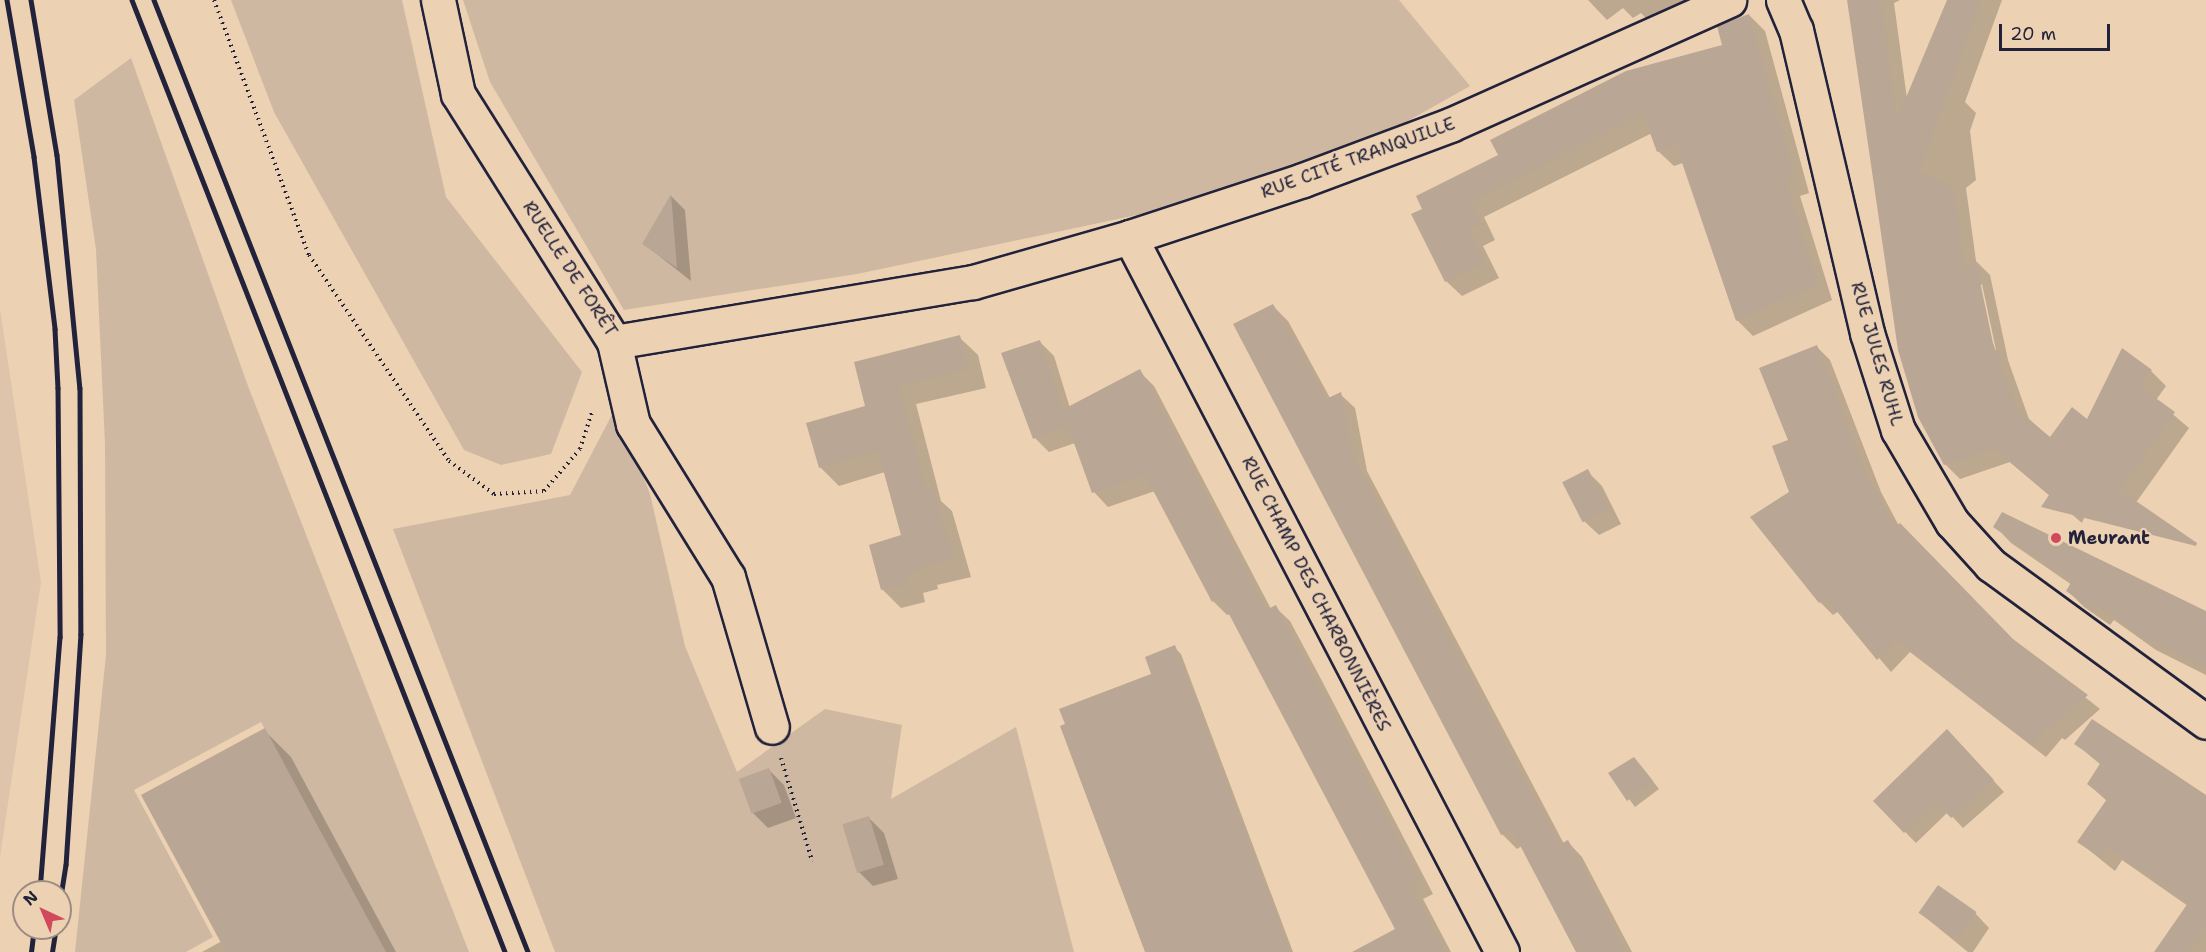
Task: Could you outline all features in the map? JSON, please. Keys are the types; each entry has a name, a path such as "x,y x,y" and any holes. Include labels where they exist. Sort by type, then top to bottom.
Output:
{"street":[{"name":"RUELLE DE FORÊT","path":"438,0 458,94 614,342 973,282"},
{"name":"RUE CITÉ TRANQUILLE","path":"973,282 1130,237 1303,180 1450,125 1729,0"},
{"name":"RUE JULES RUHL","path":"1784,0 1796,30 1867,333 1898,430 1910,451 1952,522 1991,565 2206,722"},
{"name":"RUE CHAMP DES CHARBONNIÈRES","path":"1130,237 1502,952"},
{"path":"614,342 633,424 728,577 772,727"}],"path":[{"path":"214,0 309,255 449,461 494,494 544,491 580,449 594,406"},
{"path":"772,727 812,861"}],"shaded area":[{"path":"231,0 402,0 446,197 582,372 551,454 501,465 464,450 274,112"},
{"path":"463,0 1399,0 1470,86 1303,180 857,274 624,310 490,82"},
{"path":"131,58 248,386 469,952 386,952 261,722 134,790 213,937 186,952 75,952 106,655 105,444 96,250 74,100"},
{"path":"0,309 41,582 0,857"},
{"path":"616,407 650,494 685,646 737,772 825,709 902,725 891,799 1016,727 1074,952 555,952 393,529 570,495"}],"building":[{"path":"1847,0 1881,0 1897,119 1947,0 1981,0 1919,172 1954,187 1964,272 1975,258 1993,343 2016,408 2050,437 2072,407 2087,419 2122,348 2152,370 2139,386 2175,412 2120,490 2197,543 2196,546 2041,507 2049,495 1993,448 1944,465 1918,417 1898,350"},
{"path":"1749,14 1794,177 1786,180 1817,284 1736,321 1676,145 1657,152 1643,114 1470,201 1481,224 1469,230 1484,262 1445,282 1411,214 1422,209 1416,196 1498,155 1490,140 1626,71 1722,45 1717,26"},
{"path":"671,194 677,268 642,244"},
{"path":"1273,304 1326,399 1341,392 1353,455 1559,845 1568,840 1626,952 1576,952 1512,830 1501,835 1233,324"},
{"path":"960,335 968,369 899,386 925,487 934,491 954,559 920,567 921,570 906,574 908,584 881,590 869,545 901,535 878,451 819,468 806,423 865,406 854,362"},
{"path":"1040,340 1062,410 1140,369 1266,610 1276,605 1419,879 1410,884 1445,952 1352,952 1395,929 1220,597 1212,602 1145,475 1092,493 1065,418 1067,426 1033,439 1001,353"},
{"path":"1817,345 1868,478 1895,527 1900,523 2013,639 2088,695 2051,728 2048,726 2032,745 1896,640 1877,660 1826,598 1819,603 1750,517 1789,492 1772,446 1788,440 1759,368"},
{"path":"1588,469 1608,509 1583,522 1562,482"},
{"path":"2002,512 2206,611 2206,667 2138,634 2097,605 2093,610 2066,591 2072,581 1993,527"},
{"path":"1175,645 1290,952 1145,952 1060,726 1065,724 1059,709 1151,674 1145,657"},
{"path":"2092,719 2206,795 2206,927 2189,952 2154,952 2188,903 2108,847 2101,858 2077,842 2107,799 2087,784 2101,762 2074,744"},
{"path":"265,728 385,952 226,952 141,795"},
{"path":"1947,729 1994,780 1951,818 1936,802 1904,833 1873,801"},
{"path":"1634,757 1653,781 1627,801 1608,773"},
{"path":"769,768 782,803 752,814 739,779"},
{"path":"869,816 884,865 857,873 842,824"},
{"path":"1938,885 1977,912 1957,940 1918,913"}],"railway":[{"path":"7,0 34,157 55,329 58,388 60,637 41,880"},
{"path":"31,0 57,155 80,388 81,634 64,880"},
{"path":"132,0 505,952"},
{"path":"154,0 528,952"},
{"path":"31,952 32,940"},
{"path":"52,952 54,940"}],"place":[{"name":"Meurant","path":"2056,538"}]}
